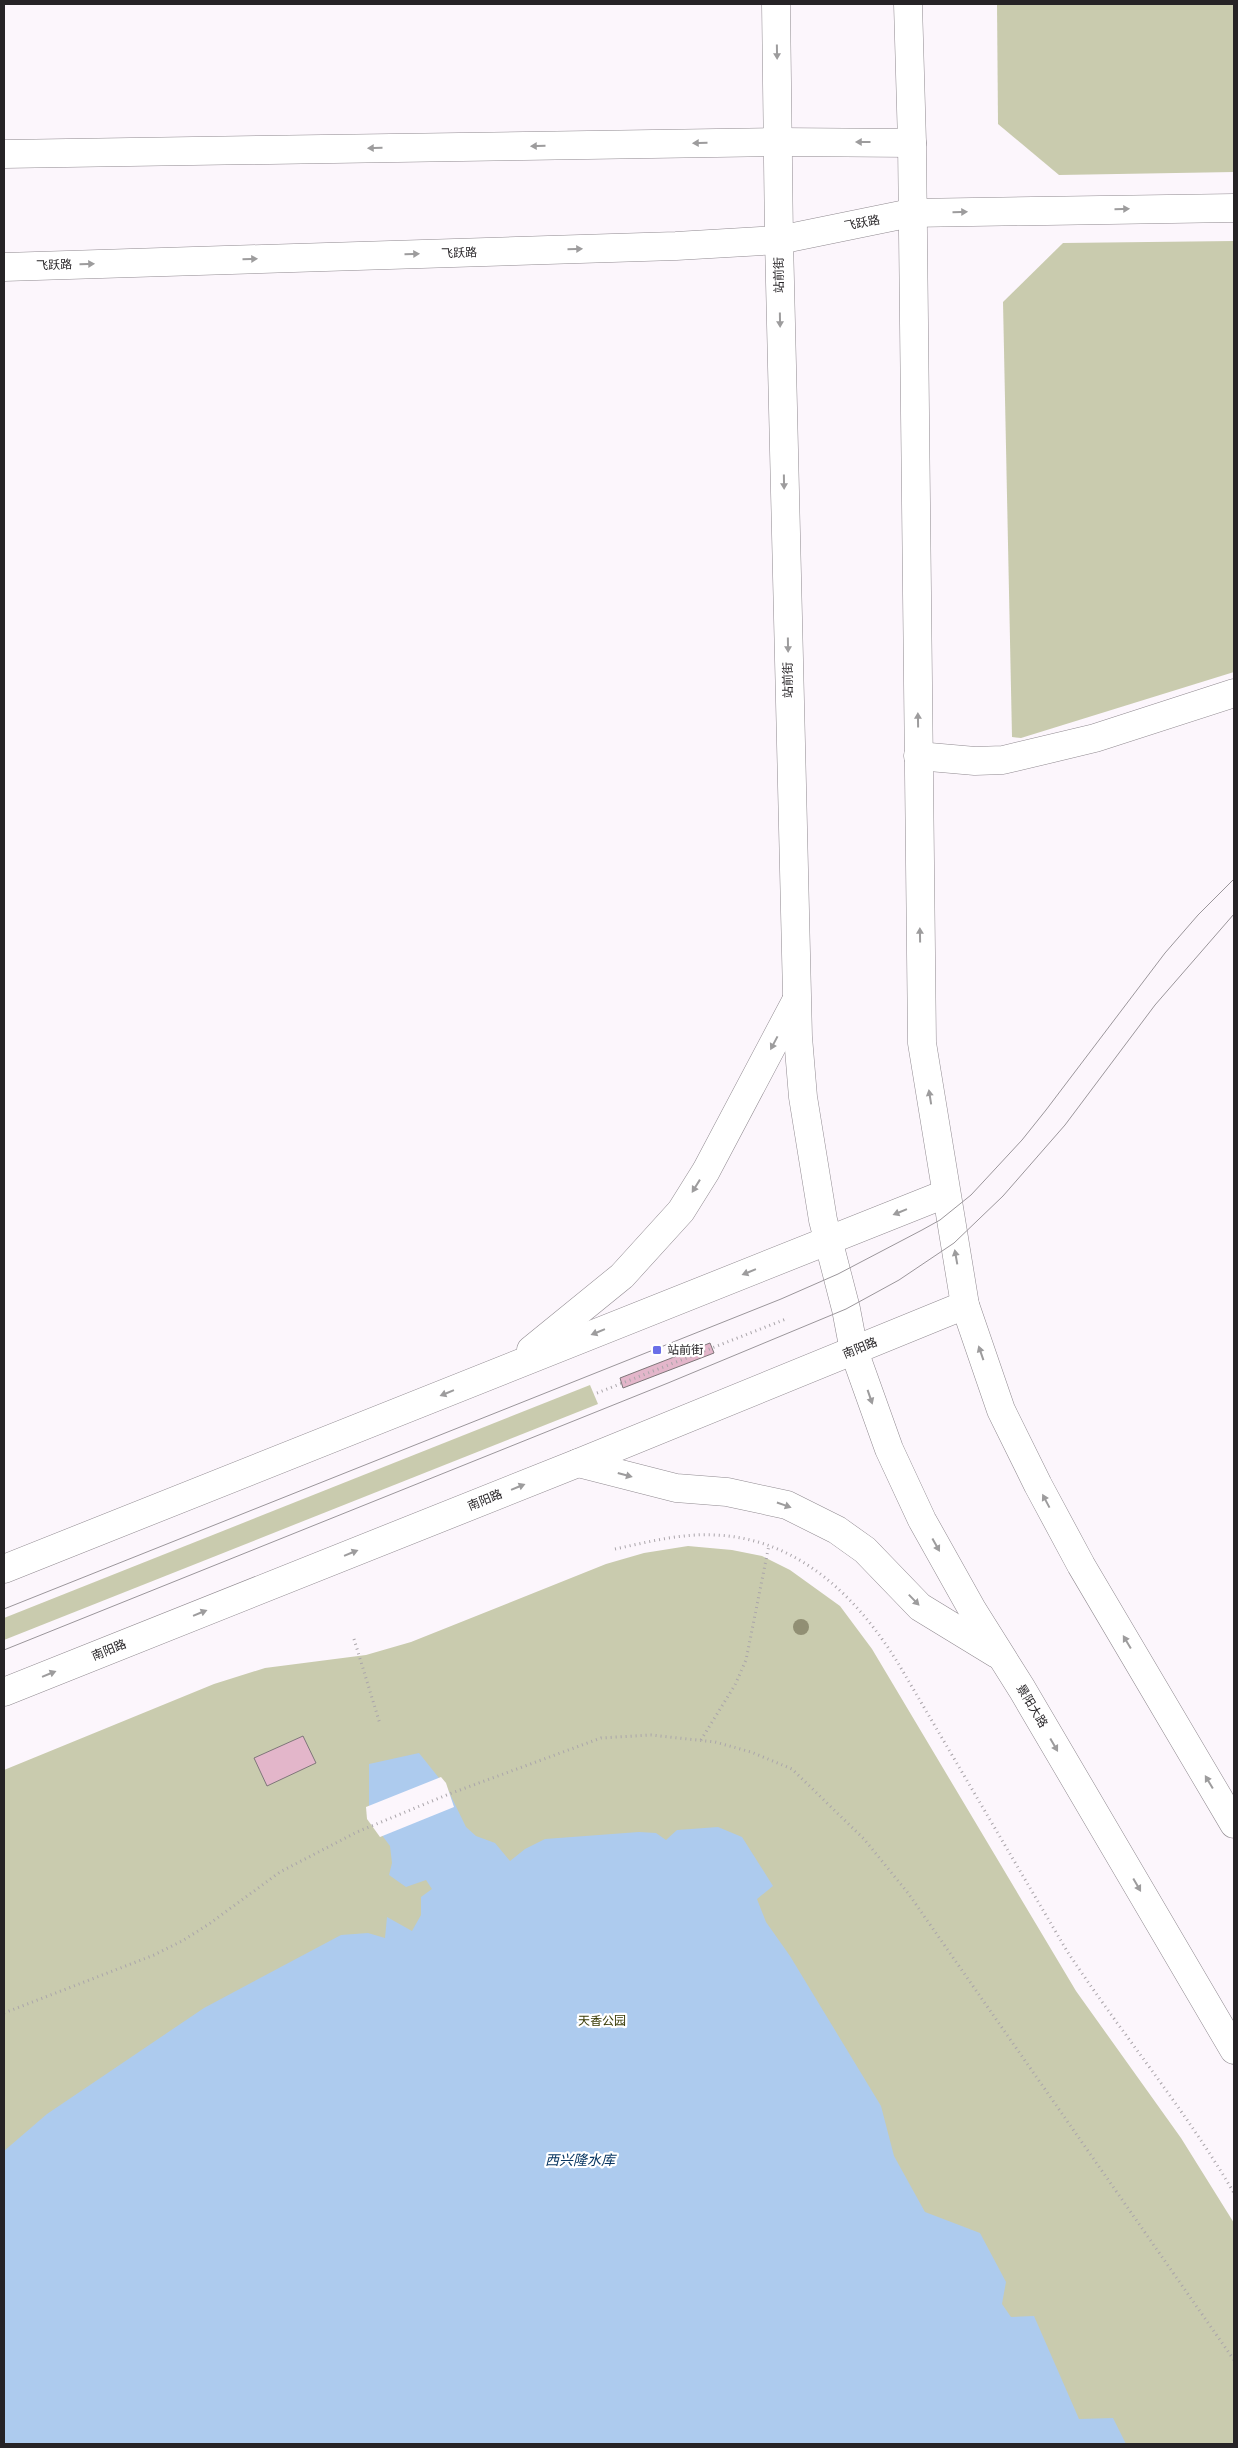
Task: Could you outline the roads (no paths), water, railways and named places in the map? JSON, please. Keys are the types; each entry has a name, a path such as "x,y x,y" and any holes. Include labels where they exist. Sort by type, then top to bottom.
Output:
{"main road":[{"name":"站前街","path":"776,4 779,240 797,1000 803,1097 828,1240 846,1308 854,1351"},
{"path":"908,4 912,142 911,212 922,1043 945,1194 965,1305 1000,1410 1081,1566 1234,1824"},
{"path":"4,154 778,142 912,142"},
{"name":"飞跃路","path":"4,266 666,246 779,240 911,212 1234,208"},
{"path":"918,756 975,761 1003,760 1095,738 1234,693"},
{"path":"510,1368 622,1276 681,1211 706,1171 797,1000"},
{"path":"4,1569 945,1194"},
{"name":"南阳路","path":"4,1692 578,1463 965,1305"},
{"name":"景阳大路","path":"854,1351 889,1449 922,1520 1234,2050"},
{"path":"578,1463 676,1488 727,1492 787,1505 837,1530 865,1550 920,1607 1001,1656"}],"water":[{"name":"西兴隆水库","path":"419,1753 447,1788 466,1827 476,1836 495,1843 510,1861 525,1849 545,1839 639,1832 656,1833 666,1840 677,1830 718,1827 742,1837 773,1886 757,1899 766,1922 790,1956 881,2106 894,2156 925,2212 980,2233 1006,2282 1002,2304 1011,2317 1034,2316 1079,2419 1113,2418 1126,2444 4,2444 4,2151 47,2114 204,2008 341,1935 368,1933 385,1938 387,1917 412,1931 421,1915 421,1897 432,1889 426,1880 406,1887 389,1875 392,1863 390,1846 369,1818 369,1764"}],"tram line":[{"path":"4,1609 781,1299 838,1274 940,1220 971,1195 1022,1140 1165,953 1198,915 1234,879"},
{"path":"4,1650 668,1383 846,1309 899,1280 954,1243 1003,1196 1065,1125 1155,1005 1234,914"}],"place":[{"name":"站前街","path":"657,1350"}],"park label":[{"name":"天香公园","path":"602,2021"}]}
